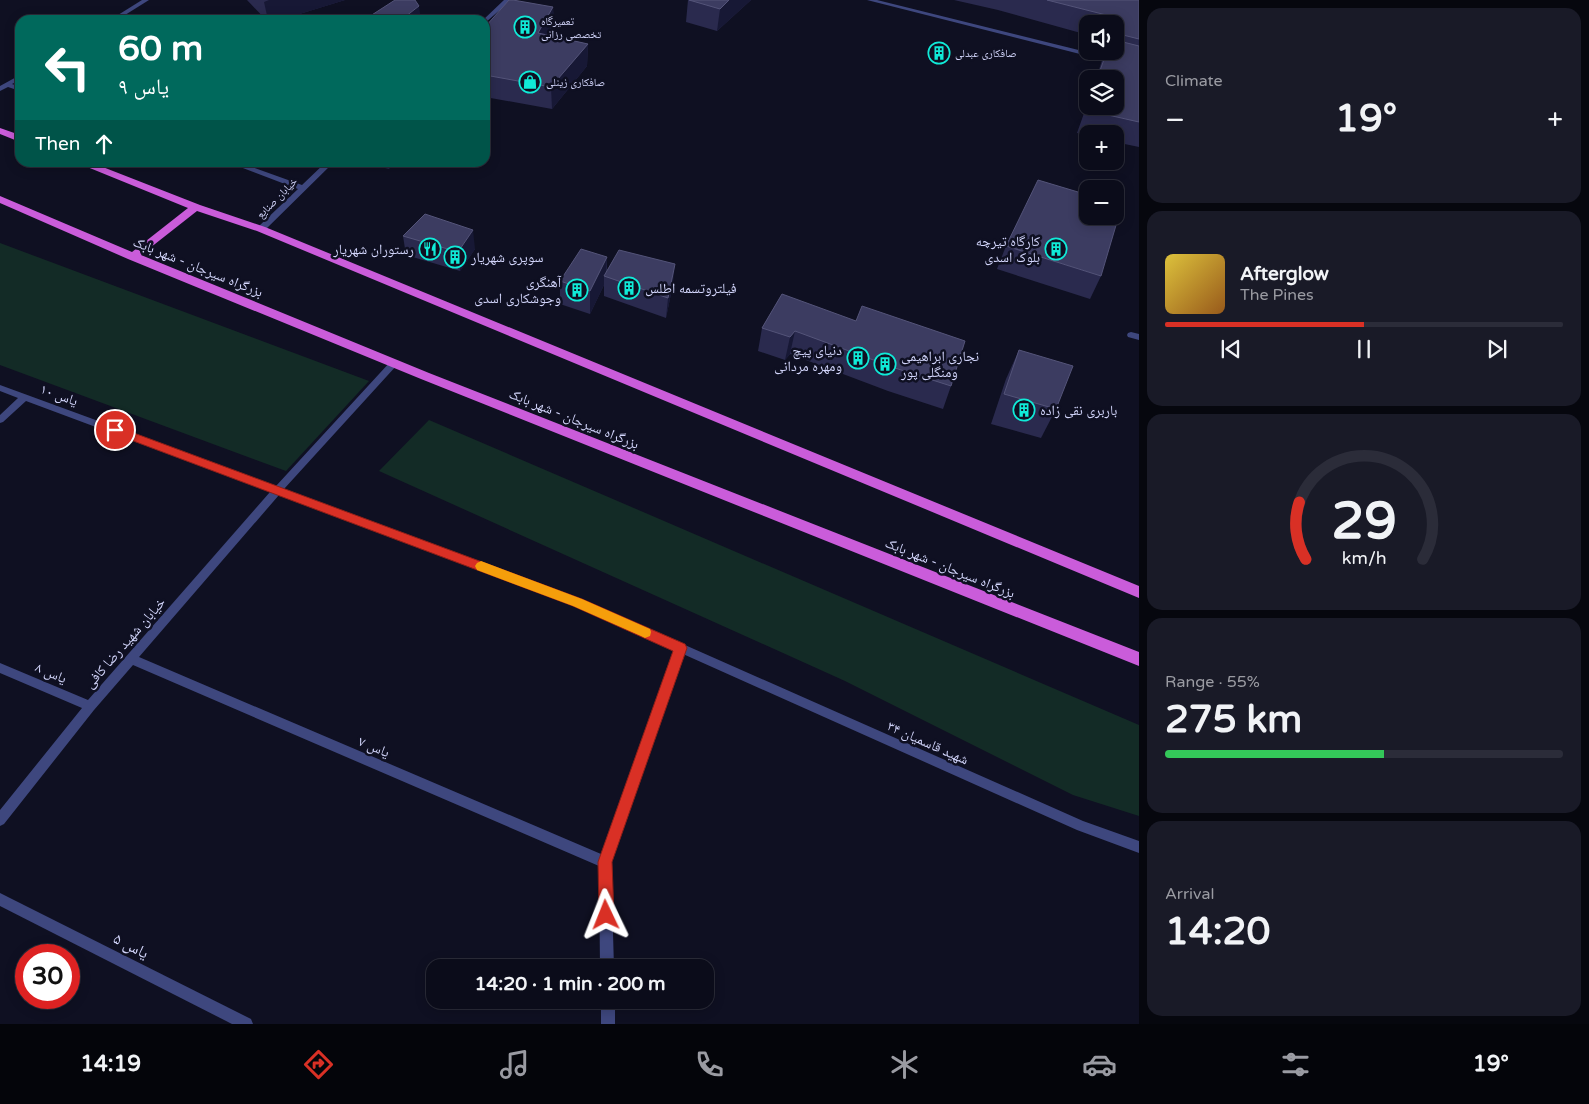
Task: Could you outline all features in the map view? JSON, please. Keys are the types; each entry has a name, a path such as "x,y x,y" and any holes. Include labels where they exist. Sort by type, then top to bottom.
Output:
{"highway":[{"path":"0,131 15,137"},
{"path":"93,167 196,208 261,229 1139,592"},
{"name":"بزرگراه سیرجان - شهر بابک","path":"0,198 132,257 1139,659"},
{"path":"132,257 196,208"}],"street":[{"path":"121,15 146,0"},
{"path":"490,16 508,0"},
{"path":"870,0 1139,67"},
{"path":"0,89 15,80"},
{"path":"7,84 15,87"},
{"path":"244,167 303,188"},
{"name":"خیابان صنایع","path":"261,229 326,167"},
{"name":"خیابان شهید رضا کافی","path":"0,820 90,706 131,658 278,490 394,363"},
{"name":"یاس ۱۰","path":"0,388 577,602 680,648"},
{"path":"0,420 25,397"},
{"path":"607,959 605,862 680,648"},
{"name":"شهید قاسمیان ۳۴","path":"680,648 1081,826 1139,848"},
{"name":"یاس ۷","path":"131,658 605,862"},
{"name":"یاس ۸","path":"0,668 90,706"},
{"name":"یاس ۵","path":"0,899 246,1024"},
{"path":"609,1009 610,1023"}],"green space":[{"path":"0,243 369,381 286,471 0,365"},
{"path":"429,420 1139,725 1139,816 1073,795 845,681 379,471"}],"building":[{"path":"395,0 415,0 419,6 407,15 372,15"},
{"path":"509,0 553,7 538,33 588,44 551,87 490,76 490,21"},
{"path":"689,0 729,0 720,9"},
{"path":"1047,0 1139,0 1139,39 1124,35 1124,15 1106,15"},
{"path":"1124,42 1139,46 1139,122 1108,115 1124,115 1124,70 1100,70 1104,60 1124,60"},
{"name":"کارگاه تیرچه بلوک اسدی","path":"1038,180 1079,192 1079,225 1116,225 1101,276 1006,246"},
{"path":"425,214 473,230 458,252 403,236"},
{"path":"581,249 607,257 590,291 560,281"},
{"path":"619,250 675,264 668,298 604,276"},
{"path":"782,294 856,321 862,306 965,341 951,386 895,368 795,331 790,337 762,328"},
{"path":"1019,350 1073,366 1056,409 1004,394"}],"slow traffic":[{"path":"481,566 577,602 645,632"}],"place":[{"name":"تعمیرگاه تخصصی رزانی","path":"525,27"},
{"name":"صافکاری عبدلی","path":"939,53"},
{"name":"صافکاری زینلی","path":"530,82"},
{"name":"رستوران شهریار","path":"430,249"},
{"name":"کارگاه تیرچه بلوک اسدی","path":"1056,249"},
{"name":"سوپری شهریار","path":"455,257"},
{"name":"فیلتروتسمه اطلس","path":"629,288"},
{"name":"آهنگری وجوشکاری اسدی","path":"577,290"},
{"name":"دنیای پیچ ومهره مردانی","path":"858,358"},
{"name":"نجاری ابراهیمی ومنگلی پور","path":"885,364"},
{"name":"باربری نقی زاده","path":"1024,410"}],"route":[{"path":"115,430 577,602 680,648 605,862 606,915"}]}
